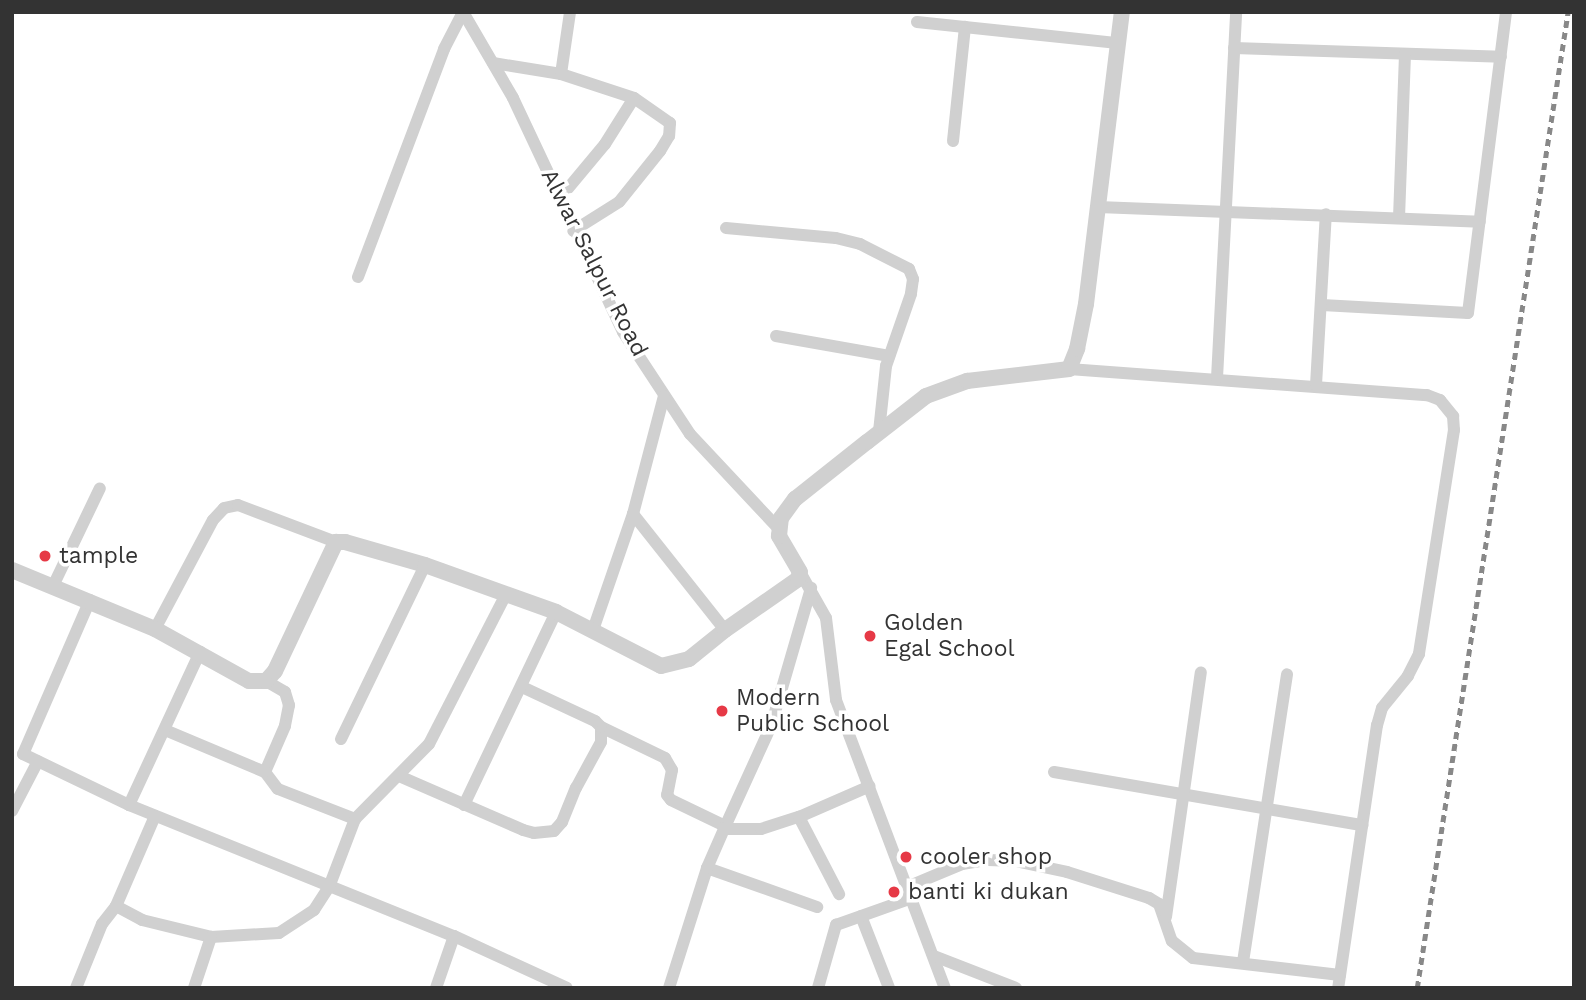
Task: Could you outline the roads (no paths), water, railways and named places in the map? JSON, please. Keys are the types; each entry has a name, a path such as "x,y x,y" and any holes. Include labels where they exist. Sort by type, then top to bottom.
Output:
{"street":[{"path":"358,277 444,50 463,12"},
{"name":"Alwar Salpur Road","path":"463,12 513,98 573,231 623,331 690,434 778,528"},
{"path":"561,74 569,12"},
{"path":"1069,369 1077,349 1086,304 1122,12"},
{"path":"1217,377 1236,12"},
{"path":"1322,305 1468,313 1506,12"},
{"path":"918,22 1118,43"},
{"path":"953,141 965,27"},
{"path":"1234,48 1501,57"},
{"path":"1399,218 1405,54"},
{"path":"493,63 561,74 634,98 670,123 669,136 619,202 573,231"},
{"path":"560,198 605,144 634,98"},
{"path":"1098,207 1480,222"},
{"path":"1316,385 1326,214"},
{"path":"726,228 836,238 860,244 909,269 913,279 911,293 889,356 879,432"},
{"path":"776,336 889,356"},
{"path":"818,988 836,925 909,893 962,864 988,860 1016,861 1067,872 1149,898 1160,904 1172,941 1192,958 1243,962 1339,981 1377,724 1382,708 1408,677 1419,654 1454,430 1453,416 1440,400 1427,395 1316,385 1069,369 967,381 926,396 795,499 781,518 779,536 826,618 836,700 870,786 909,893 934,956 945,988"},
{"path":"593,630 633,514 664,396"},
{"path":"54,584 100,488"},
{"path":"155,629 213,520 224,508 238,505 336,542 345,542 425,565 556,612 645,660 662,666 690,659 725,630 798,579 800,572"},
{"path":"633,514 725,630"},
{"path":"266,681 275,671 336,542"},
{"path":"341,739 425,565"},
{"path":"13,571 54,584 90,600 155,629 249,681 266,681 285,692 289,705 285,726 265,772"},
{"path":"669,988 707,868 771,726 811,588"},
{"path":"117,906 142,920 211,937 279,933 314,910 329,887 355,819 429,744 506,594"},
{"path":"90,600 23,754 155,816 454,936 567,988"},
{"path":"464,805 556,612"},
{"path":"130,805 200,652"},
{"path":"1166,916 1201,672"},
{"path":"1243,962 1287,674"},
{"path":"522,687 665,758 672,770 667,795 671,800 724,828 761,829 799,817 870,786"},
{"path":"399,776 534,834 554,831 562,822 601,742 601,727"},
{"path":"165,730 265,772 278,789 355,819"},
{"path":"12,811 38,761"},
{"path":"1054,772 1362,825"},
{"path":"76,988 102,924 117,906 155,816"},
{"path":"799,817 839,894"},
{"path":"707,868 817,907"},
{"path":"861,916 889,988"},
{"path":"436,988 454,936"},
{"path":"194,988 211,937"},
{"path":"934,956 1016,988"}],"railway":[{"path":"1417,988 1568,12"}],"place":[{"name":"tample","path":"45,556"},
{"name":"Golden Egal School","path":"870,636"},
{"name":"Modern Public School","path":"722,711"},
{"name":"cooler shop","path":"906,857"},
{"name":"banti ki dukan","path":"894,892"}]}
